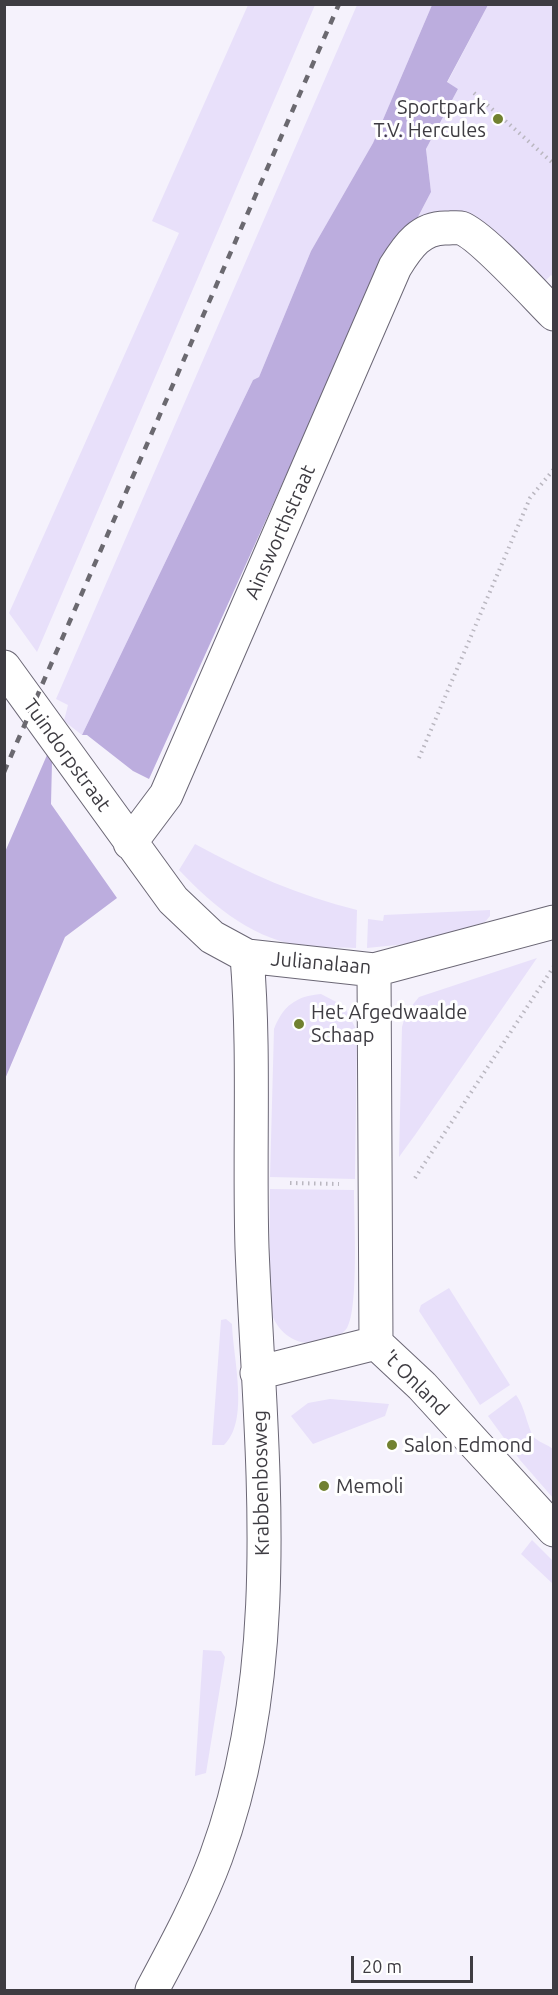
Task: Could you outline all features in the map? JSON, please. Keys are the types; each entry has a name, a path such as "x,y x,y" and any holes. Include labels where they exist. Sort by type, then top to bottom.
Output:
{"street":[{"name":"Ainsworthstraat","path":"130,843 166,795 395,267 406,249 419,236 435,228 461,228 485,246 554,314"},
{"name":"Tuindorpstraat","path":"4,667 130,843"},
{"name":"Julianalaan","path":"130,843 172,900 212,937 247,956 374,970 554,922"},
{"name":"Krabbenbosweg","path":"152,1990 216,1857 238,1784 262,1642 263,1482 250,1182 252,1016 247,956"},
{"path":"257,1373 376,1343 377,1185 374,970"},
{"name":"'t Onland","path":"376,1343 422,1386 554,1530"}],"path":[{"path":"474,93 554,164"},
{"path":"419,758 530,498 554,469"},
{"path":"250,1182 410,1186 554,966"}],"shaded area":[{"path":"248,5 315,5 37,652 9,613 179,233 152,221"},
{"path":"357,5 432,5 373,143 311,251 259,377 253,380 82,735 64,721 68,705 56,699"},
{"path":"432,5 488,5 447,82 458,89 426,149 431,192 407,238 376,276 149,779 133,771 87,735 82,735 253,380 259,377 311,251 373,143"},
{"name":"Sportpark T.V. Hercules","path":"488,5 553,5 553,277 551,275 542,284 449,212 429,213 417,219 431,192 426,149 458,89 447,83"},
{"path":"47,755 52,762 51,804 117,898 65,937 5,1079 5,852"},
{"path":"195,844 274,883 357,910 356,948 309,947 289,944 237,921 179,870"},
{"path":"490,910 490,916 485,922 416,943 367,948 368,919 383,921 384,915"},
{"path":"537,958 399,1157 402,1027 406,1013 419,997"},
{"path":"321,994 344,1006 357,1031 355,1179 270,1177 274,1029 286,1008 304,997"},
{"path":"270,1189 354,1190 353,1302 347,1328 338,1336 320,1342 301,1342 284,1333 273,1318 269,1306"},
{"path":"449,1288 510,1385 480,1405 419,1311 421,1305"},
{"path":"226,1319 232,1324 238,1405 232,1434 224,1445 212,1445 221,1320"},
{"path":"516,1395 533,1436 553,1449 553,1498 520,1460 488,1416"},
{"path":"330,1399 389,1404 385,1416 313,1444 291,1416 308,1403"},
{"path":"532,1540 553,1561 553,1584 521,1554"},
{"path":"203,1650 221,1651 225,1657 206,1773 195,1776"}],"railway":[{"path":"4,772 339,4"}],"place":[{"name":"Sportpark T.V. Hercules","path":"498,119"},
{"name":"Het Afgedwaalde Schaap","path":"299,1024"},
{"name":"Salon Edmond","path":"392,1445"},
{"name":"Memoli","path":"324,1486"}]}
